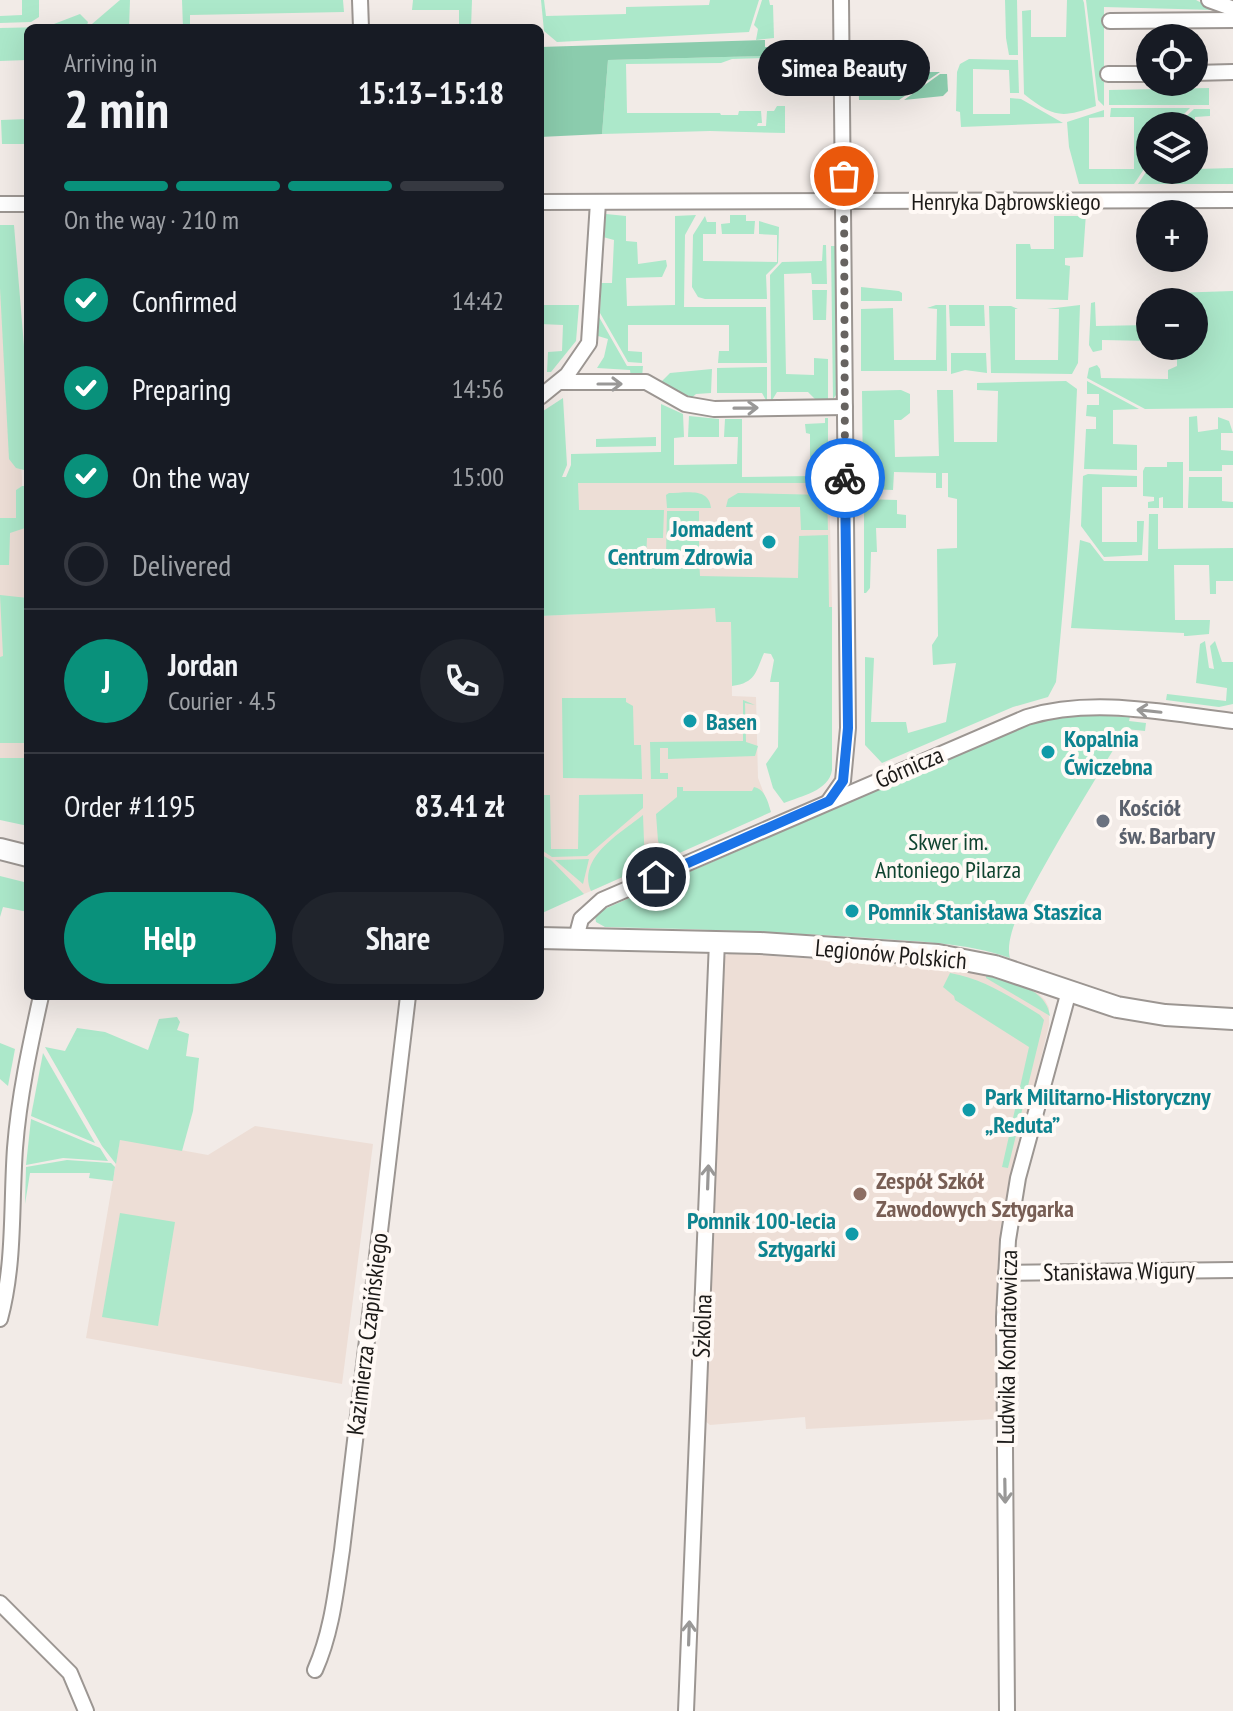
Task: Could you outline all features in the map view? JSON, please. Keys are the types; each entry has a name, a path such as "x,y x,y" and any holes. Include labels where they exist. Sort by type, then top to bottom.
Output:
{"street":[{"path":"360,0 361,24"},
{"path":"829,801 843,781 848,728 841,0"},
{"path":"1209,0 1232,9"},
{"path":"1110,21 1232,9"},
{"path":"1208,73 1233,72"},
{"path":"1108,74 1136,74"},
{"name":"Henryka Dąbrowskiego","path":"544,202 1233,200"},
{"path":"544,394 577,363 589,343 598,202"},
{"path":"0,204 24,204"},
{"path":"560,382 646,382 685,404 714,409 845,407"},
{"name":"Górnicza","path":"576,938 581,919 602,900 1016,720 1050,710 1109,707 1233,721"},
{"path":"0,849 24,855"},
{"name":"Legionów Polskich","path":"544,938 717,941 959,958 995,966 1129,1009 1233,1019"},
{"name":"Szkolna","path":"686,1711 717,941"},
{"name":"Ludwika Kondratowicza","path":"1007,1711 1004,1317 1010,1223 1018,1178 1069,991"},
{"path":"0,1319 10,1271 19,1108 40,1000"},
{"name":"Kazimierza Czapińskiego","path":"315,1670 324,1651 330,1625 342,1550 408,1000"},
{"name":"Stanisława Wigury","path":"1006,1273 1233,1270"},
{"path":"0,1603 70,1673 86,1711"}],"shaded area":[{"path":"0,237 4,239 22,478 22,486 16,490 24,510 24,807 0,802"},
{"path":"829,480 832,607 731,622 732,696 756,697 758,778 771,812 584,894 544,896 544,616 580,614 575,481"},
{"name":"Zespół Szkół Zawodowych Sztygarka","path":"731,953 963,970 1013,982 1045,1000 1049,1008 1049,1025 1003,1217 998,1286 996,1419 806,1429 805,1417 710,1425 704,1420 723,969 725,956"},
{"path":"255,1126 373,1144 342,1384 86,1338 120,1139 208,1155"}],"green space":[{"path":"22,0 39,0 39,17 31,22 0,23 0,16 22,15"},
{"path":"120,0 130,0 129,24 92,24"},
{"path":"182,0 343,0 344,12 190,15 190,24 183,24"},
{"path":"413,0 472,0 471,24 459,24 459,10 412,10"},
{"path":"541,0 544,0 546,16 626,14 626,7 709,5 710,0 759,0 749,32 557,42 544,31"},
{"path":"762,0 769,0 773,5 774,38 756,40 758,29 754,25"},
{"path":"1005,0 1017,0 1018,55 1009,55"},
{"path":"1067,0 1083,0 1084,3 1096,106 1075,113 1058,114 1043,108 1024,94 1022,11 1031,10 1031,37 1066,37"},
{"path":"1086,0 1196,0 1215,10 1104,7 1104,106 1098,100"},
{"path":"80,14 88,22 87,24 54,24"},
{"path":"24,27 24,60 0,61 0,28"},
{"path":"765,40 765,47 768,47 767,56 608,60 602,134 544,137 544,47"},
{"path":"767,56 721,63 626,64 627,113 738,115 739,111 761,111 762,123 757,126 766,126 767,111 785,106 785,133 710,131 602,134 608,60"},
{"path":"969,59 1018,60 1019,93 1010,93 1009,70 973,69 973,114 1010,114 1010,98 1021,99 1063,123 961,127 960,112 956,111 957,72 960,64"},
{"path":"910,60 916,60 916,72 940,72 899,100 859,100 858,65 868,65 879,72 910,73"},
{"path":"940,74 947,74 948,91 943,96 904,100"},
{"path":"1208,88 1209,105 1109,105 1109,90 1136,89 1136,96 1208,96"},
{"path":"1111,108 1190,108 1186,112 1136,112 1134,184 1079,184 1069,147 1067,122 1104,110 1104,117 1089,118 1089,169 1134,169 1134,117 1110,117"},
{"path":"1194,109 1210,109 1210,116 1208,112 1191,112"},
{"path":"24,119 24,144 2,144 1,120"},
{"path":"1233,168 1233,184 1208,184 1208,169"},
{"path":"1086,213 1083,257 1065,258 1065,265 1070,266 1068,300 1016,299 1016,244 1030,244 1031,249 1054,249 1054,216 1078,216"},
{"path":"606,214 626,216 626,241 637,242 638,264 666,260 662,277 626,278 627,306 675,305 675,216 696,215 685,235 684,307 766,307 767,363 718,363 719,351 729,351 729,325 628,325 628,351 642,352 642,363 628,362 600,313 601,283 612,283 614,240 603,237"},
{"path":"730,215 746,215 746,221 755,221 754,234 722,234 721,224 730,223"},
{"path":"705,216 707,222 716,222 716,234 703,234 703,261 777,262 777,235 759,234 759,221 779,227 778,263 766,275 767,299 698,297 692,287 693,235"},
{"path":"0,225 14,225 24,346 24,470 16,468 9,459 0,288"},
{"path":"823,245 826,245 827,284 812,284 811,273 784,274 786,374 814,375 814,358 828,359 828,403 817,401 808,392 777,392 771,402 770,275 782,262 822,261"},
{"path":"831,246 835,246 836,395 833,399"},
{"path":"861,287 899,291 902,301 861,301"},
{"path":"812,290 827,290 826,320 813,320"},
{"path":"1233,291 1233,408 1145,409 1087,378 1089,368 1097,365 1101,378 1168,379 1168,370 1177,366 1177,360 1208,360 1208,292"},
{"path":"1095,302 1096,326 1136,325 1136,341 1102,340 1102,350 1093,352 1089,345 1091,303"},
{"path":"544,305 579,305 576,341 551,372 547,372 548,352 562,351 563,325 544,324"},
{"path":"946,305 947,371 861,371 861,309 893,308 894,360 936,360 937,309 927,308"},
{"path":"949,305 984,305 985,326 950,326"},
{"path":"1080,305 1078,363 1072,374 991,373 989,306 1018,309 1015,309 1015,360 1058,360 1059,309 1047,309"},
{"path":"599,317 627,366 643,366 642,377 631,378 630,370 597,368 604,357 608,339 598,336"},
{"path":"951,353 986,353 987,373 965,370 951,374"},
{"path":"767,367 767,402 762,393 717,393 717,368"},
{"path":"712,369 711,393 696,394 688,401 659,384 670,373"},
{"path":"1066,381 1077,389 1069,536 1056,682 1048,697 1013,707 882,763 865,745 865,657 874,658 871,722 906,722 908,733 946,722 956,663 933,665 932,645 938,636 937,549 957,548 957,499 948,497 948,473 942,473 942,488 936,488 936,473 894,472 893,490 863,489 862,391 901,390 910,394 910,413 901,420 894,420 895,457 939,456 937,390 953,390 954,442 997,442 998,391 977,390 977,383"},
{"path":"1087,381 1139,409 1113,410 1113,444 1137,445 1137,470 1084,469 1086,429 1096,429 1096,417 1086,416 1087,405 1099,405 1099,394 1087,394"},
{"path":"563,398 567,465 562,477 566,477 571,465 571,454 661,452 661,404 683,414 684,437 674,438 674,465 737,464 738,437 724,437 725,419 742,419 742,477 810,476 810,434 806,433 805,424 825,423 825,418 828,418 828,467 823,468 822,478 829,479 830,483 578,483 579,510 664,510 663,538 647,538 646,558 699,559 700,576 798,578 799,536 828,535 829,607 832,607 832,770 820,788 784,803 773,788 766,764 778,747 779,682 770,682 774,660 771,654 764,653 751,679 732,686 731,622 716,622 715,608 544,616 544,410"},
{"path":"689,416 719,419 719,437 688,437"},
{"path":"1197,416 1198,432 1218,429 1218,417 1229,421 1233,433 1221,433 1221,450 1233,451 1233,465 1222,465 1222,471 1189,471 1189,417"},
{"path":"656,437 656,446 596,447 596,439"},
{"path":"1167,462 1183,462 1183,508 1163,508 1163,497 1159,498 1159,508 1148,508 1148,502 1154,501 1154,497 1143,496 1143,471 1145,467 1167,467"},
{"path":"1083,476 1137,476 1137,487 1102,487 1102,542 1137,542 1137,521 1144,521 1142,555 1104,557 1081,526"},
{"path":"1189,477 1222,477 1222,501 1233,502 1233,508 1188,508"},
{"path":"24,486 24,528 10,533 9,565 0,565 0,518 16,518 16,490"},
{"path":"738,493 827,495 828,530 801,530 800,507 726,507 728,499"},
{"path":"701,494 709,501 711,508 667,508 666,495"},
{"path":"864,499 897,500 897,514 906,515 906,528 876,528 877,552 871,552 870,588 866,593 864,593"},
{"path":"667,511 699,511 699,556 666,555"},
{"path":"1149,514 1158,514 1158,549 1233,548 1233,581 1216,581 1216,594 1210,594 1209,565 1174,565 1175,620 1210,620 1209,634 1184,636 1184,633 1071,628 1080,540 1090,543 1104,561 1148,561"},
{"path":"0,595 24,598 24,743 0,743 0,657 3,656"},
{"path":"1205,641 1209,668 1214,669 1210,646 1215,641 1222,662 1233,662 1233,704 1219,707 1166,700 1167,694 1226,701 1227,688 1196,683 1200,644"},
{"path":"562,698 626,698 626,702 633,706 634,745 641,745 642,779 563,778"},
{"path":"743,700 755,705 745,703 746,742 758,746 755,756 668,759 668,748 660,748 660,773 668,773 668,779 651,779 650,742 743,741"},
{"name":"Skwer im. Antoniego Pilarza","path":"1085,715 1130,717 1129,721 1146,723 1145,731 1126,729 1072,819 1018,916 1010,941 1010,958 976,949 923,942 771,932 605,927 596,922 595,916 600,911 1013,730 1042,720"},
{"path":"0,758 24,758 24,825 0,820"},
{"path":"677,787 683,787 683,791 752,791 754,787 758,788 771,812 666,859 658,841 656,814 677,797"},
{"path":"643,794 643,808 587,856 552,857 544,852 544,795 550,795 551,849 578,849 579,795"},
{"path":"643,815 645,867 591,891 588,879 596,857 613,838"},
{"path":"544,856 551,860 584,894 544,912"},
{"path":"589,859 583,884 555,860"},
{"path":"0,876 24,882 24,911 3,907 0,917"},
{"path":"950,973 997,990 1044,1020 1008,1168 1002,1167 1029,1047 955,1000 943,987"},
{"path":"986,975 1016,983 1034,992 1042,998 1050,1016 986,978"},
{"path":"177,1017 180,1022 177,1030 189,1034 186,1056 199,1058 193,1111 182,1151 120,1140 116,1164 102,1146 45,1047 65,1051 77,1028 105,1032 148,1050 159,1019"},
{"path":"0,1043 15,1049 8,1086 0,1079"},
{"path":"43,1053 95,1143 31,1116"},
{"path":"31,1119 100,1148 108,1161 63,1158 26,1165"},
{"path":"67,1160 111,1163 115,1167 113,1181 89,1178 90,1173 30,1173 25,1204 26,1167"},
{"path":"120,1213 175,1222 158,1326 102,1317"}],"way so far":[{"path":"844,176 845,478"}],"place":[{"name":"Simea Beauty","path":"844,176"},
{"name":"Jomadent Centrum Zdrowia","path":"769,542"},
{"name":"Basen","path":"690,721"},
{"name":"Kopalnia Ćwiczebna","path":"1048,752"},
{"name":"Kościół św. Barbary","path":"1103,821"},
{"name":"Pomnik Stanisława Staszica","path":"852,911"},
{"name":"Park Militarno-Historyczny „Reduta”","path":"969,1110"},
{"name":"Zespół Szkół Zawodowych Sztygarka","path":"860,1194"},
{"name":"Pomnik 100-lecia Sztygarki","path":"852,1234"}],"route":[{"path":"656,877 829,801 841,787 848,728 845,478"}]}
